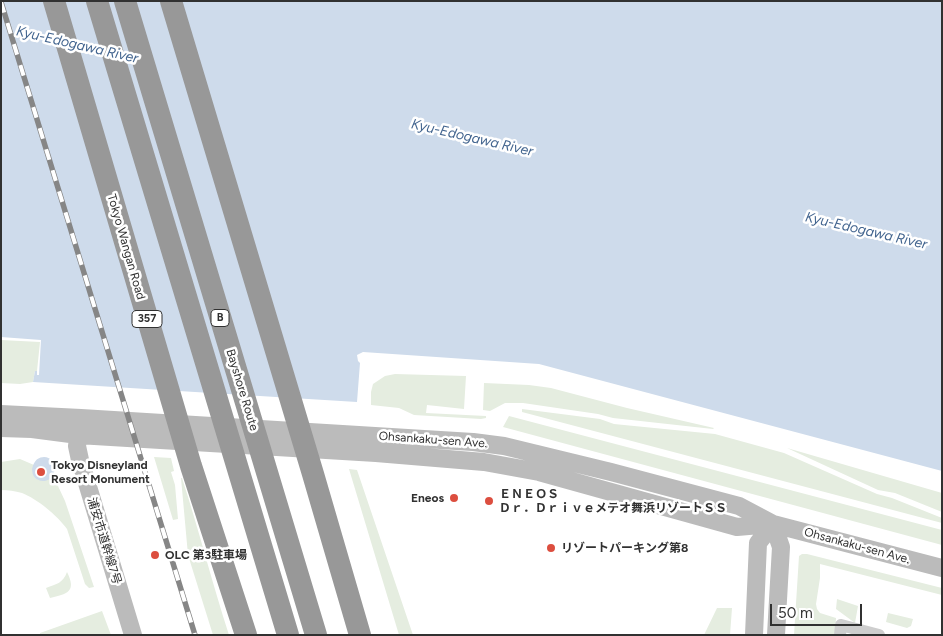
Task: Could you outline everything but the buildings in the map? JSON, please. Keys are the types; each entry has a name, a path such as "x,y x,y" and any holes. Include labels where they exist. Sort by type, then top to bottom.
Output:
{"highway":[{"name":"Tokyo Wangan Road","path":"54,1 191,466 246,635"},
{"name":"B","path":"97,1 288,635"},
{"name":"Bayshore Route","path":"125,1 316,635"},
{"path":"171,1 360,635"}],"street":[{"path":"1,414 80,426"},
{"path":"1,428 32,430 80,426"},
{"name":"Ohsankaku-sen Ave.","path":"80,426 473,442 504,446 602,469 739,506 773,524 942,568"},
{"name":"浦安市道幹線7号","path":"80,426 77,446 80,460 132,635"},
{"path":"754,635 758,543 773,524"},
{"path":"773,524 781,547 776,635"},
{"path":"840,635 841,625 879,635"}],"shaded area":[{"path":"1,340 40,342 37,371 35,371 33,382 20,384 1,383"},
{"path":"395,374 466,376 464,409 427,405 426,413 486,416 486,418 414,415 399,408 371,405 373,384 385,376"},
{"path":"484,383 551,388 714,428 613,418 523,403 505,403 490,411 483,410"},
{"path":"522,409 600,419 614,424 715,434 784,453 877,494 942,518 942,523 522,412"},
{"path":"509,416 942,530 942,545 503,427"},
{"path":"787,448 942,493 942,512 895,493 878,490"},
{"path":"154,457 171,458 174,471 171,472 175,485 178,519 173,520"},
{"path":"20,459 34,465 51,477 58,486 65,501 94,587 89,588 85,584 67,529 58,518 40,503 22,493 1,490 1,462"},
{"path":"349,469 357,470 413,635 399,635"},
{"path":"181,478 229,635 213,635 188,555"},
{"path":"802,554 942,588 942,595 820,564 817,609 820,613 836,618 835,635 794,635 799,556"},
{"path":"67,572 71,584 69,591 50,598 46,588 61,581"},
{"path":"837,599 858,606 855,623 836,609"},
{"path":"717,608 732,608 730,635 704,635"},
{"path":"102,611 111,635 40,635 40,633"},
{"path":"888,613 913,619 911,626 907,628 886,622"}],"water":[{"name":"Kyu-Edogawa River","path":"1,1 942,1 942,471 539,364 363,352 357,355 360,363 357,402 33,382 35,371 39,375 41,340 1,337"}],"railway":[{"path":"1,2 195,635"}],"place":[{"name":"Tokyo Disneyland Resort Monument","path":"41,472"},
{"name":"Eneos","path":"454,498"},
{"name":"ＥＮＥＯＳ Ｄｒ．Ｄｒｉｖｅメテオ舞浜リゾートＳＳ","path":"489,501"},
{"name":"リゾートパーキング第8","path":"551,548"},
{"name":"OLC 第3駐車場","path":"155,555"}]}
